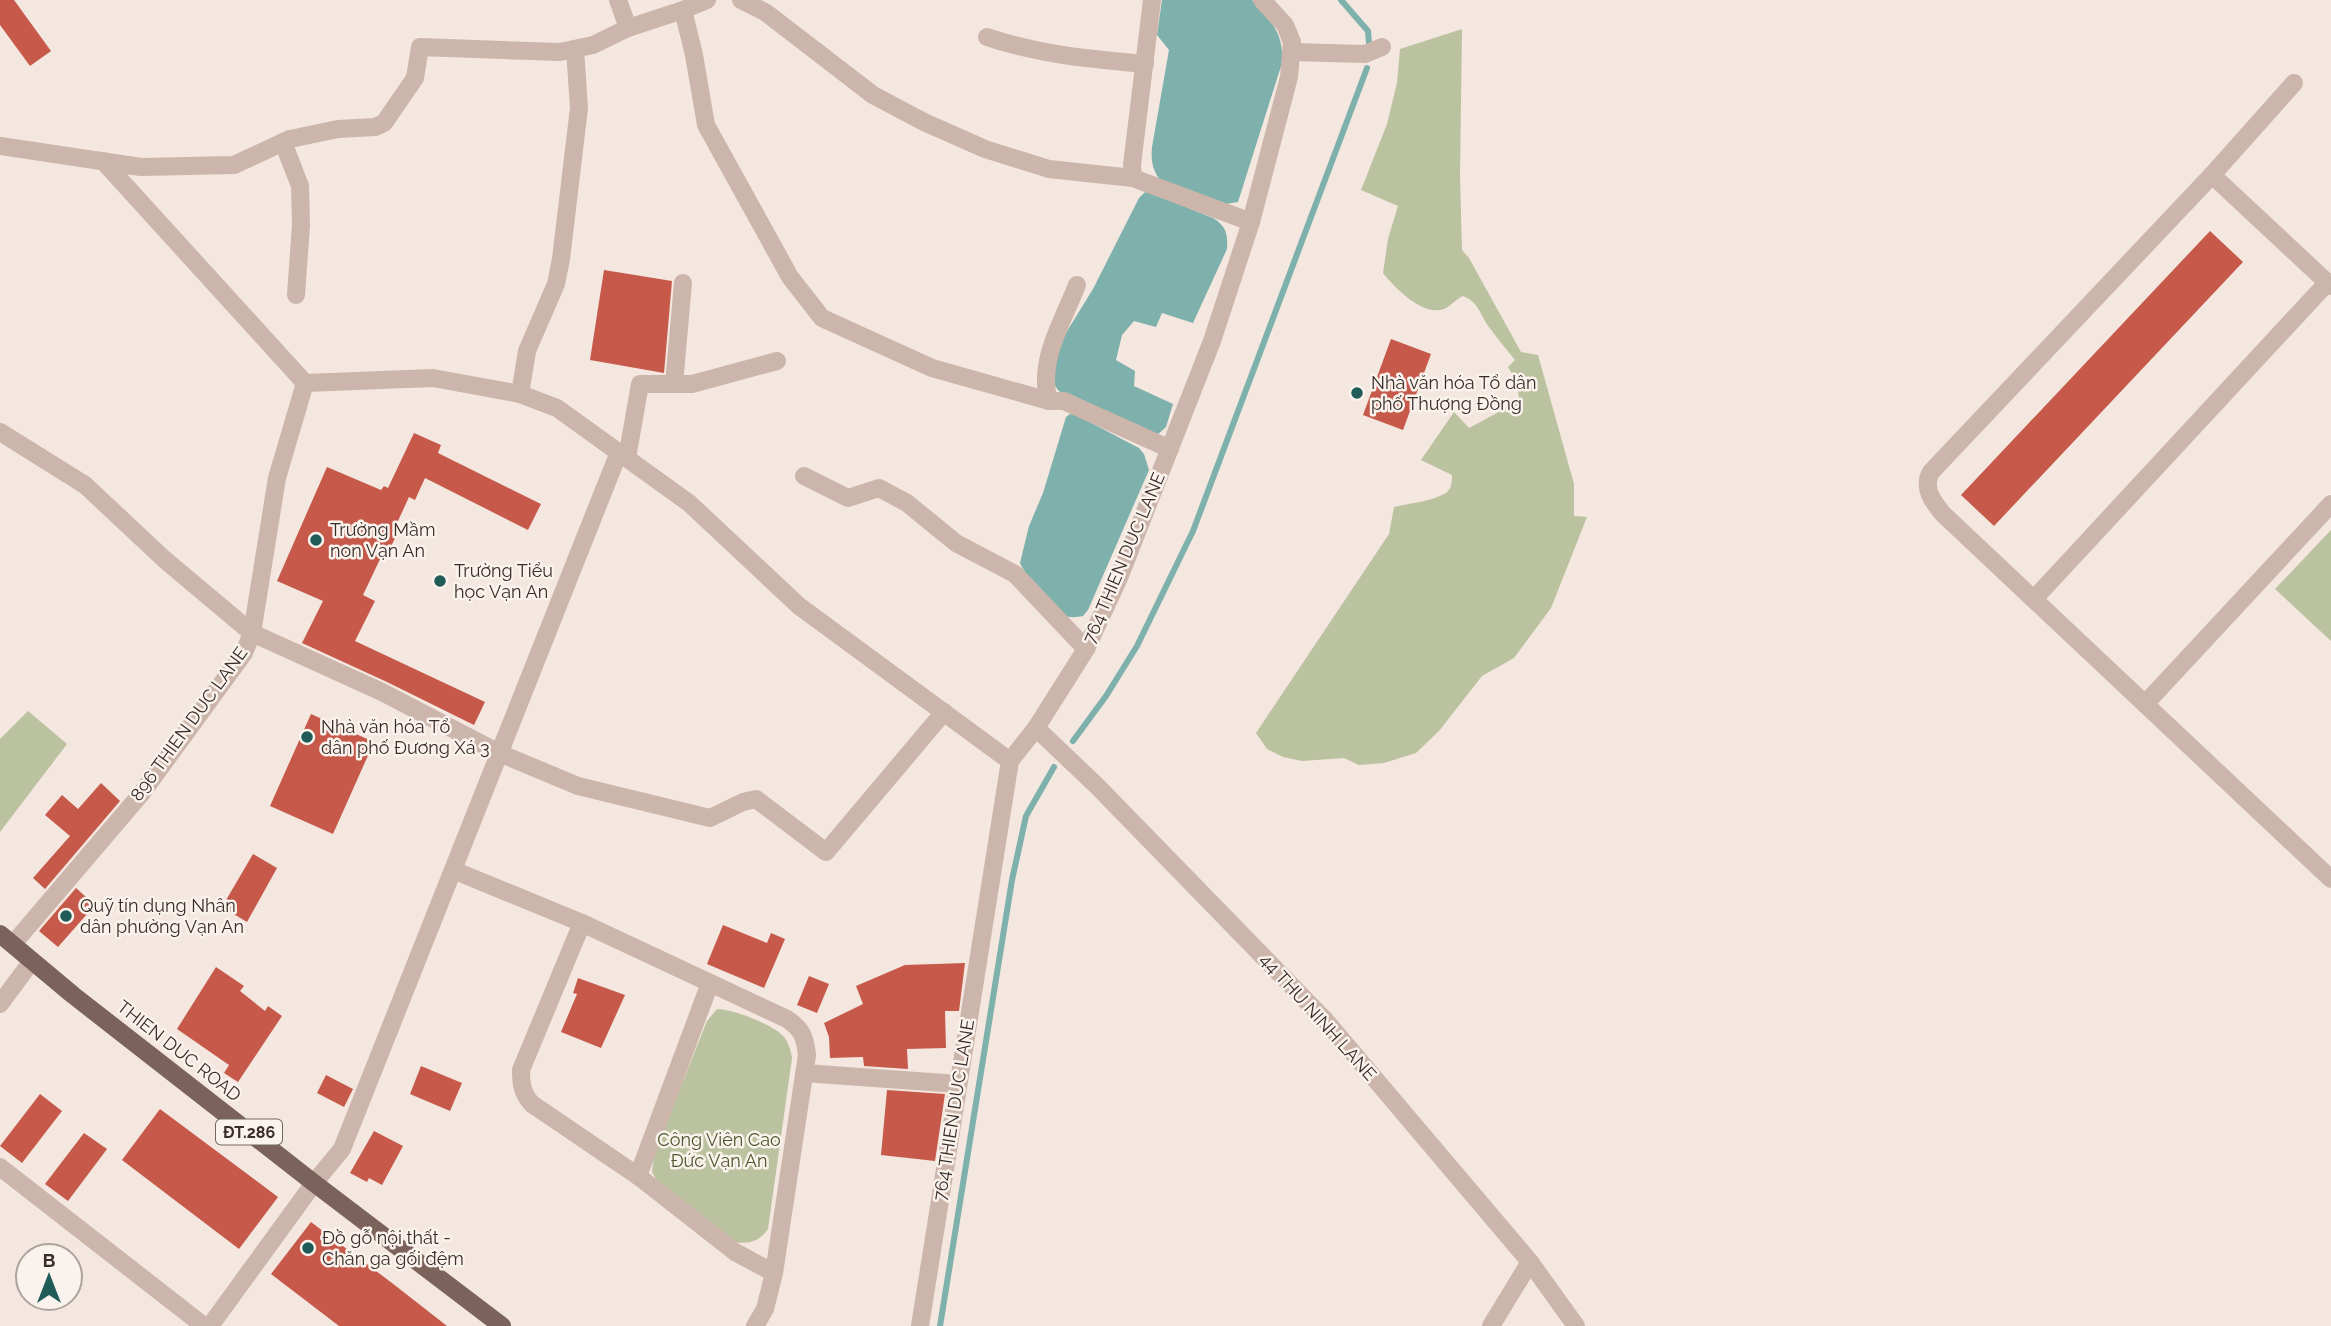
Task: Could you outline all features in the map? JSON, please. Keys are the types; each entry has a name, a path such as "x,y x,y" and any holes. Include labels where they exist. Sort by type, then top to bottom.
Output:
{"main road":[{"name":"THIEN DUC ROAD","path":"7,939 314,1183 502,1326"}],"street":[{"path":"618,0 628,28"},
{"path":"0,146 141,167 234,165 290,139 338,129 375,127 384,123 415,78 420,47 560,52 593,46 628,28 708,0"},
{"path":"741,0 765,12 873,95 924,122 985,149 1049,169 1133,178 1251,222"},
{"path":"1133,178 1134,143 1152,0"},
{"name":"764 THIEN DUC LANE","path":"920,1326 1010,761 1036,728 1086,649 1119,578 1212,341 1251,222 1289,77 1292,42 1285,26 1262,0"},
{"path":"683,10 706,125 790,277 821,318 932,368 1049,401 1064,401 1170,449"},
{"path":"987,37 1019,48 1049,54 1145,64"},
{"path":"1292,52 1365,54 1382,47"},
{"path":"520,394 527,351 556,284 561,259 579,107 575,49"},
{"path":"2294,83 2212,175 1928,477 1929,494 1943,514 2331,879"},
{"path":"283,142 300,186 301,225 296,295"},
{"path":"103,161 305,383 433,378 520,394 557,408 689,503 800,606 1010,761"},
{"path":"2034,599 2329,285 2212,175"},
{"path":"674,384 683,283"},
{"path":"1049,401 1045,388 1048,359 1077,285"},
{"path":"210,1326 314,1183 334,1161 352,1128 499,753 623,455 640,384 691,384 777,361"},
{"name":"896 THIEN DUC LANE","path":"7,939 141,794 244,653 252,633 277,478 305,383"},
{"path":"0,432 85,485 164,559 252,633 382,692 499,753 578,786 710,818 743,802 756,799 826,852 944,712"},
{"path":"804,476 848,498 879,488 908,503 956,543 1015,574 1086,649"},
{"path":"2145,704 2331,504"},
{"name":"44 THU NINH LANE","path":"1036,728 1097,786 1325,1020 1530,1262 1576,1326"},
{"path":"453,870 582,923 800,1027 806,1046 804,1073 774,1273 765,1309 755,1326"},
{"path":"582,923 521,1070 521,1085 525,1096 532,1104 638,1176 735,1252 774,1273"},
{"path":"0,1004 32,961"},
{"path":"638,1176 710,983"},
{"path":"804,1073 958,1084"},
{"path":"0,1167 204,1326"},
{"path":"1491,1326 1530,1262"}],"green space":[{"path":"1462,29 1462,250 1521,352 1538,355 1574,484 1574,516 1587,517 1551,608 1514,658 1482,676 1439,731 1416,753 1384,763 1359,765 1344,758 1302,761 1283,757 1267,749 1256,733 1389,534 1394,507 1437,497 1450,489 1452,475 1421,460 1454,412 1469,428 1519,398 1517,382 1508,367 1515,360 1473,302 1463,296 1444,309 1427,309 1394,286 1383,273 1388,239 1398,206 1361,190 1387,124 1397,83 1400,49"},
{"path":"2331,530 2331,641 2275,589"},
{"path":"28,711 67,744 0,832 0,739"},
{"name":"Công Viên Cao Đức Vạn An","path":"717,1009 753,1018 779,1032 787,1042 792,1058 768,1229 758,1239 746,1243 736,1242 657,1181 652,1172 654,1154 707,1021"}],"water":[{"path":"1162,0 1252,0 1278,35 1282,63 1238,202 1226,204 1160,180 1154,168 1152,147 1169,50 1157,35"},
{"path":"1145,192 1213,218 1223,227 1227,239 1227,249 1193,323 1162,313 1156,327 1134,321 1122,335 1116,360 1135,371 1134,386 1173,404 1166,427 1156,436 1069,399 1054,384 1054,365 1061,341 1093,289 1139,198"},
{"path":"1070,414 1139,448 1149,470 1088,610 1083,616 1074,617 1066,616 1055,608 1020,563 1029,526 1043,493 1066,417"}],"building":[{"path":"0,0 14,0 51,51 30,66 0,25"},
{"path":"2210,231 2243,262 1994,526 1961,495"},
{"path":"604,270 672,281 664,373 590,360"},
{"path":"1391,339 1431,354 1403,430 1363,415"},
{"path":"414,433 441,445 438,453 541,504 528,530 425,478 415,500 409,497 392,534 396,536 386,557 382,555 363,595 375,601 355,641 485,702 474,725 302,643 323,601 277,581 327,467 381,490 384,486 388,488"},
{"path":"311,714 374,742 333,834 270,806"},
{"path":"101,783 120,801 45,889 33,878 70,836 45,815 62,795 78,809"},
{"path":"253,854 277,868 247,922 222,907"},
{"name":"Quỹ tín dụng Nhân dân phường Vạn An","path":"76,888 95,905 58,947 39,931"},
{"path":"723,925 767,943 771,933 785,939 764,988 707,964"},
{"path":"965,963 959,1011 945,1011 946,1048 907,1049 908,1069 864,1066 863,1057 830,1058 829,1037 824,1023 863,1004 856,986 905,965"},
{"path":"216,967 244,986 240,991 265,1011 268,1006 282,1016 238,1082 224,1073 229,1065 177,1029"},
{"path":"809,976 829,984 817,1013 797,1005"},
{"path":"578,978 625,995 601,1048 561,1032 577,994 573,993"},
{"path":"421,1066 462,1083 450,1111 410,1094"},
{"path":"326,1075 353,1089 344,1107 317,1093"},
{"path":"887,1090 945,1094 935,1161 881,1155"},
{"path":"40,1094 62,1111 22,1163 0,1146"},
{"path":"160,1109 278,1197 239,1249 122,1160"},
{"path":"374,1131 403,1146 382,1185 369,1178 367,1182 350,1173"},
{"path":"84,1133 107,1149 68,1201 45,1184"},
{"path":"311,1222 447,1326 339,1326 271,1274"}],"waterway":[{"path":"1341,0 1368,31 1369,43"},
{"path":"1073,741 1106,696 1137,646 1193,531 1367,68"},
{"path":"940,1326 1012,880 1026,816 1054,767"}],"place":[{"name":"Nhà văn hóa Tổ dân phố Thượng Đồng","path":"1357,393"},
{"name":"Trường Mầm non Vạn An","path":"316,540"},
{"name":"Trường Tiểu học Vạn An","path":"440,581"},
{"name":"Nhà văn hóa Tổ dân phố Đương Xá 3","path":"307,737"},
{"name":"Quỹ tín dụng Nhân dân phường Vạn An","path":"66,916"},
{"name":"Đồ gỗ nội thất - Chăn ga gối đệm","path":"308,1248"}]}
